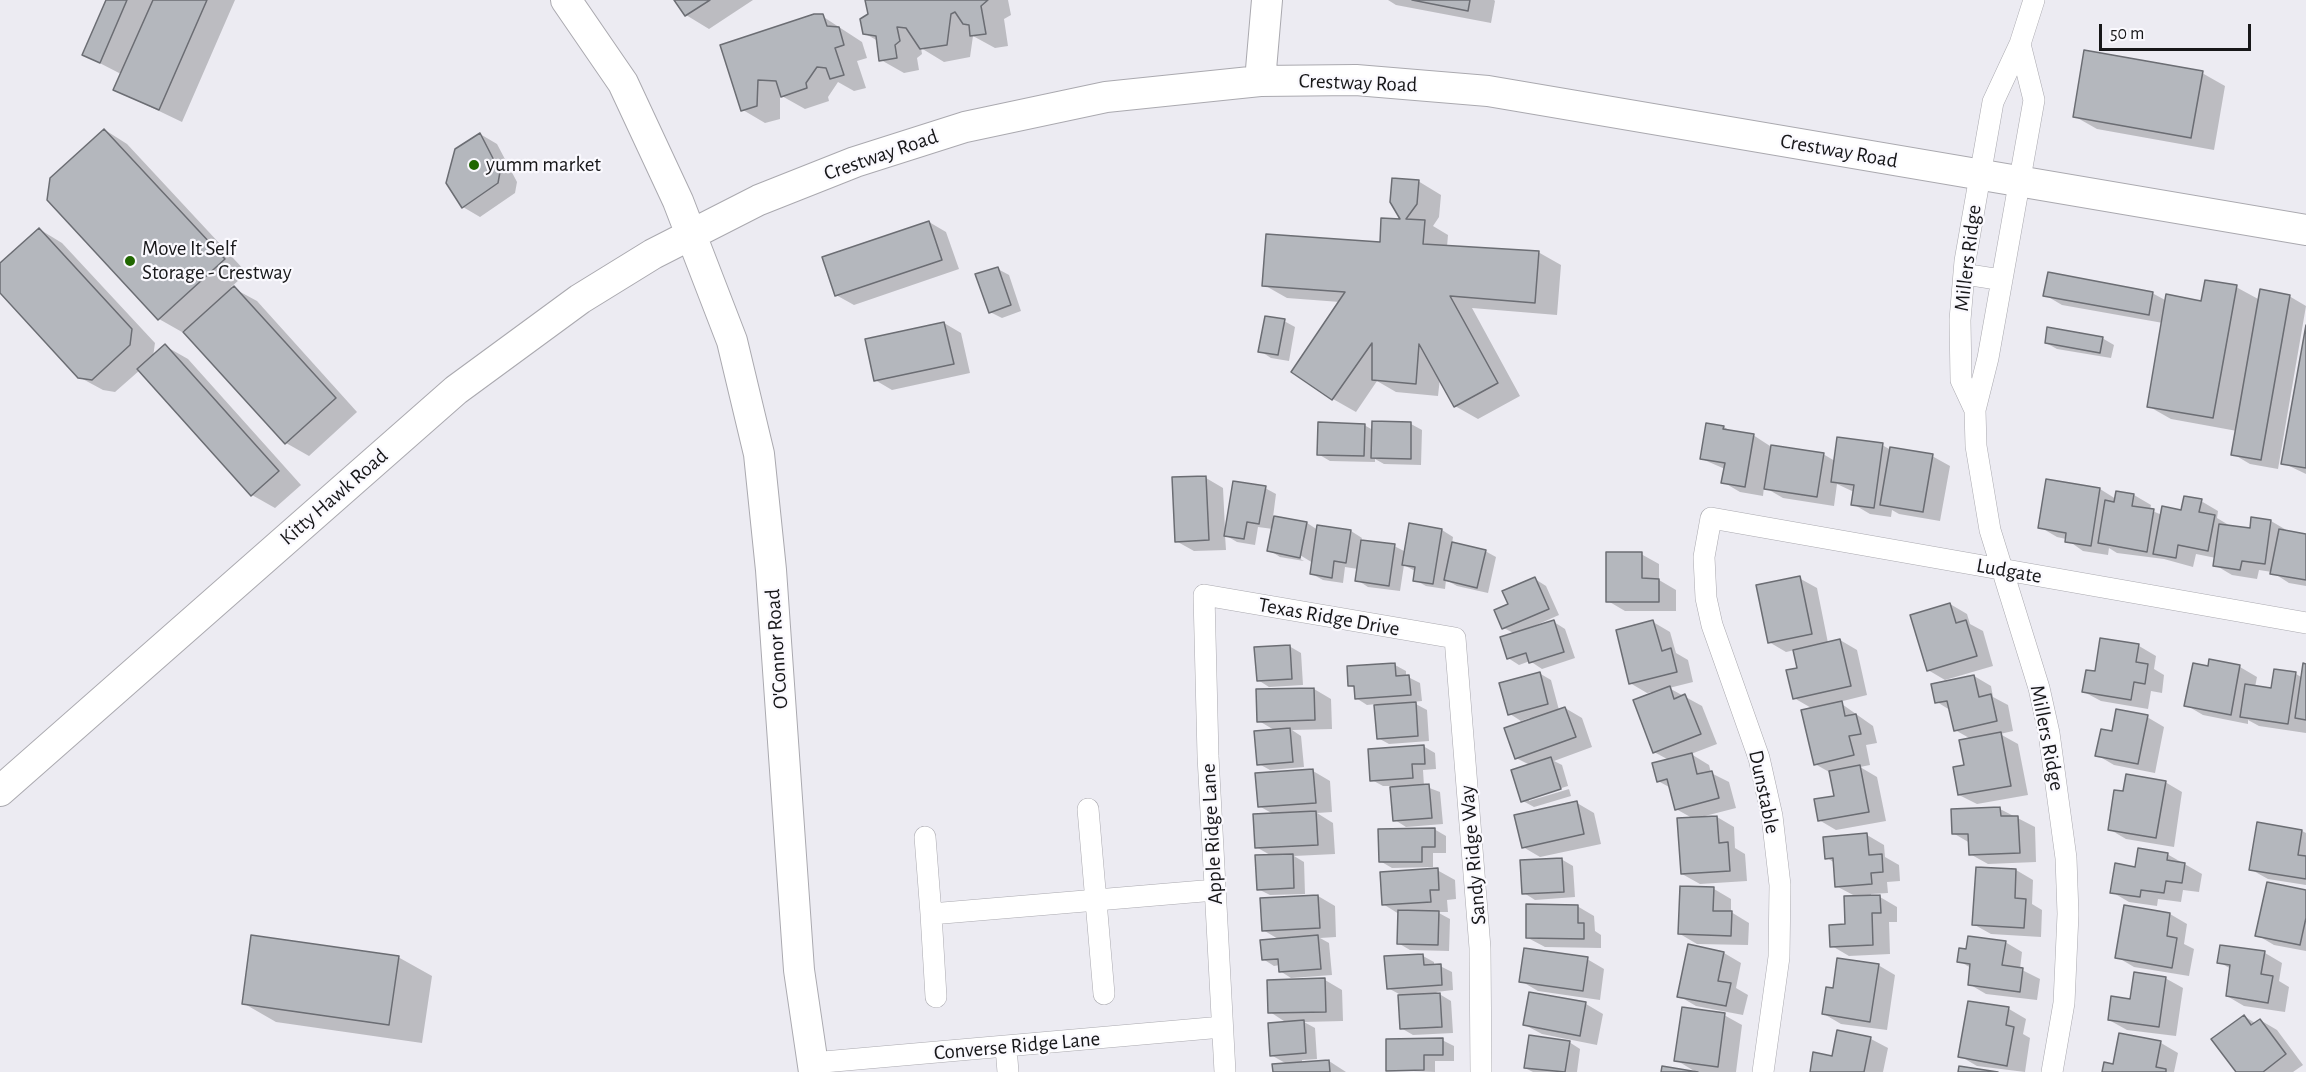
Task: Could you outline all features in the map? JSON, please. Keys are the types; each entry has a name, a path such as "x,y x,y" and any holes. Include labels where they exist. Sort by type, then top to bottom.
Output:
{"main road":[{"path":"566,0 623,83 692,236"},
{"path":"1260,81 1267,0"},
{"name":"Crestway Road","path":"692,236 790,186 965,127 1106,98 1260,81 1356,80 1488,91 2306,230"},
{"name":"Kitty Hawk Road","path":"0,791 456,390 580,299 653,254 692,236"},
{"name":"O'Connor Road","path":"692,236 732,341 759,454 771,570 799,970 813,1068"}],"street":[{"name":"Millers Ridge","path":"1975,410 1961,380 1960,320 1964,274 1993,102 2020,44 2034,0"},
{"name":"Millers Ridge","path":"2020,44 2034,100 1988,358 1975,410 1981,477 1990,530 2000,569 2039,688 2049,733 2066,858 2068,914 2064,1003 2052,1072"},
{"path":"1964,274 2002,280"},
{"name":"Ludgate","path":"1711,518 2306,623"},
{"name":"Dunstable","path":"1711,518 1704,557 1706,598 1712,625 1759,758 1772,816 1780,885 1779,957 1763,1072"},
{"name":"Texas Ridge Drive","path":"1204,595 1455,638"},
{"name":"Apple Ridge Lane","path":"1204,595 1208,756 1226,1072"},
{"name":"Sandy Ridge Way","path":"1455,638 1480,948 1481,1072"},
{"path":"1088,808 1104,994"},
{"path":"925,837 936,997"},
{"path":"931,914 1215,890"},
{"name":"Converse Ridge Lane","path":"813,1068 1222,1027"},
{"path":"1006,1047 1008,1072"}],"building":[{"path":"106,0 127,0 100,63 82,55"},
{"path":"153,0 207,0 159,110 113,90"},
{"path":"674,0 710,0 685,16"},
{"path":"865,0 988,0 981,6 986,34 970,36 969,25 963,24 955,12 951,14 947,45 920,49 906,28 897,27 900,41 895,45 897,58 879,61 876,36 863,34 860,19 868,14"},
{"path":"1412,0 1470,0 1468,11"},
{"path":"814,14 823,14 827,26 839,27 844,45 835,48 844,75 830,79 826,68 817,67 806,83 807,88 781,97 776,81 758,80 757,106 741,111 720,45"},
{"path":"2084,50 2203,71 2191,138 2073,117"},
{"path":"104,129 225,259 158,320 47,200 50,178"},
{"name":"yumm market","path":"480,133 500,172 498,183 462,208 446,183 455,149"},
{"path":"1392,178 1419,180 1417,204 1406,219 1425,220 1423,244 1539,251 1535,303 1450,296 1498,383 1454,407 1419,344 1416,384 1372,380 1372,343 1332,400 1291,372 1345,292 1262,286 1266,234 1380,242 1381,218 1400,219 1390,202"},
{"path":"929,221 942,260 835,296 822,257"},
{"path":"39,228 132,329 130,345 92,380 78,378 0,293 0,263"},
{"path":"998,267 1011,305 989,313 975,274"},
{"path":"2048,272 2153,292 2149,315 2043,296"},
{"path":"2205,280 2237,285 2213,418 2147,407 2166,294 2201,301"},
{"path":"234,286 336,398 285,444 183,332"},
{"path":"2260,289 2290,295 2261,460 2231,455"},
{"path":"1265,316 1285,319 1278,355 1258,352"},
{"path":"944,322 954,364 874,381 865,339"},
{"path":"2306,325 2306,468 2281,464"},
{"path":"2047,327 2103,337 2100,353 2045,343"},
{"path":"165,344 279,471 251,496 137,369"},
{"path":"1372,421 1411,422 1411,459 1371,458"},
{"path":"1318,422 1365,424 1364,456 1317,455"},
{"path":"1706,423 1724,426 1723,429 1754,434 1745,487 1721,483 1725,463 1700,459"},
{"path":"1837,437 1883,443 1874,508 1851,505 1854,485 1831,482"},
{"path":"1771,445 1824,453 1817,497 1764,489"},
{"path":"1890,447 1933,454 1923,512 1880,505"},
{"path":"1206,476 1209,540 1175,542 1172,477"},
{"path":"2046,479 2100,488 2091,546 2065,542 2066,533 2038,528"},
{"path":"1233,481 1266,486 1259,524 1247,522 1244,539 1224,536"},
{"path":"2116,491 2134,494 2132,506 2154,509 2147,552 2098,543 2105,500 2114,502"},
{"path":"2184,496 2202,499 2199,512 2215,515 2208,551 2178,545 2176,558 2153,554 2162,506 2181,510"},
{"path":"1274,516 1307,522 1300,558 1267,551"},
{"path":"2251,517 2271,520 2265,564 2242,561 2240,570 2213,566 2219,524 2250,528"},
{"path":"1409,523 1442,529 1433,584 1413,581 1415,567 1402,565"},
{"path":"1317,525 1351,530 1346,563 1334,561 1332,578 1310,574"},
{"path":"2279,529 2306,534 2306,580 2270,574"},
{"path":"1361,540 1395,544 1389,586 1355,581"},
{"path":"1452,542 1486,550 1477,588 1444,580"},
{"path":"1606,552 1642,552 1642,578 1659,579 1659,602 1606,602"},
{"path":"1800,576 1812,634 1768,643 1756,585"},
{"path":"1535,577 1549,609 1502,629 1494,610 1508,604 1502,591"},
{"path":"1950,603 1956,623 1966,620 1977,656 1927,671 1910,615"},
{"path":"1554,620 1564,652 1529,663 1526,653 1507,659 1500,637"},
{"path":"1653,620 1662,651 1671,648 1677,672 1629,684 1616,630"},
{"path":"2100,638 2139,644 2136,662 2148,664 2145,684 2134,682 2131,700 2082,692 2086,670 2095,671"},
{"path":"1840,639 1851,686 1793,699 1786,670 1797,668 1793,650"},
{"path":"1290,645 1292,679 1257,681 1254,647"},
{"path":"2209,659 2240,665 2231,715 2184,706 2193,663 2208,666"},
{"path":"1395,663 1396,676 1409,675 1411,695 1355,699 1354,686 1348,686 1347,666"},
{"path":"2303,663 2306,664 2306,720 2295,718"},
{"path":"2274,669 2296,672 2288,724 2240,717 2245,684 2271,688"},
{"path":"1540,672 1548,704 1508,715 1499,683"},
{"path":"1974,675 1979,697 1991,694 1997,721 1954,731 1947,701 1935,703 1931,684"},
{"path":"1670,686 1674,699 1685,694 1701,734 1653,753 1633,700"},
{"path":"1314,688 1315,720 1257,722 1256,689"},
{"path":"1842,701 1845,716 1856,714 1861,734 1849,736 1854,755 1814,765 1801,710"},
{"path":"1416,702 1418,736 1377,739 1374,705"},
{"path":"1565,707 1576,737 1515,759 1504,728"},
{"path":"2116,709 2148,715 2138,764 2095,756 2101,729 2112,731"},
{"path":"1290,728 1293,762 1257,765 1254,731"},
{"path":"2001,732 2011,786 1958,795 1953,767 1964,765 1959,740"},
{"path":"1424,745 1425,764 1412,764 1413,778 1370,781 1368,749"},
{"path":"1692,753 1697,774 1712,771 1719,798 1675,810 1667,779 1657,782 1652,763"},
{"path":"1551,757 1561,789 1521,802 1511,770"},
{"path":"1860,765 1869,812 1818,821 1814,799 1834,796 1829,771"},
{"path":"1313,769 1316,803 1258,807 1255,773"},
{"path":"2126,774 2166,781 2156,838 2108,830 2114,790 2123,791"},
{"path":"1429,784 1432,818 1393,821 1390,787"},
{"path":"1577,801 1584,834 1522,848 1514,815"},
{"path":"2000,807 2001,816 2018,816 2020,853 1969,855 1968,834 1952,834 1951,809"},
{"path":"1316,811 1318,845 1255,848 1253,814"},
{"path":"1717,816 1719,843 1728,842 1730,871 1681,874 1677,818"},
{"path":"2257,822 2302,830 2298,855 2306,856 2306,879 2249,870"},
{"path":"1435,828 1435,847 1422,847 1422,862 1379,862 1378,829"},
{"path":"1867,833 1869,855 1882,854 1883,872 1871,873 1872,884 1835,887 1833,858 1825,859 1823,837"},
{"path":"2138,848 2168,853 2167,860 2185,863 2182,883 2166,881 2164,893 2141,890 2140,897 2110,893 2115,863 2135,867"},
{"path":"1293,854 1294,888 1257,890 1255,855"},
{"path":"1562,858 1564,892 1522,894 1520,860"},
{"path":"1976,867 2016,869 2015,898 2026,899 2024,928 1972,925"},
{"path":"1438,868 1439,890 1430,890 1431,902 1382,905 1380,872"},
{"path":"2267,882 2306,890 2306,918 2300,945 2255,936"},
{"path":"1680,886 1714,887 1713,911 1732,911 1731,936 1678,934"},
{"path":"1318,895 1320,928 1262,931 1260,898"},
{"path":"1880,895 1881,913 1872,913 1873,945 1830,947 1829,925 1845,924 1844,896"},
{"path":"1526,904 1578,905 1578,923 1584,923 1584,939 1526,938"},
{"path":"2124,905 2170,913 2167,936 2177,938 2172,968 2115,958"},
{"path":"1398,910 1439,911 1438,945 1397,944"},
{"path":"251,935 399,956 389,1025 242,1004"},
{"path":"1318,935 1321,969 1279,972 1278,959 1262,960 1260,940"},
{"path":"1968,936 2006,941 2002,965 2023,968 2020,992 1968,985 1970,964 1957,962 1959,948 1966,949"},
{"path":"1688,944 1724,952 1718,981 1731,983 1726,1006 1677,997"},
{"path":"2220,945 2265,951 2261,974 2273,976 2268,1003 2226,996 2230,965 2217,963"},
{"path":"1524,948 1588,957 1583,991 1519,982"},
{"path":"1423,954 1424,965 1441,964 1442,985 1387,989 1384,956"},
{"path":"1837,958 1879,964 1870,1022 1822,1014 1826,987 1833,988"},
{"path":"2134,972 2166,977 2159,1027 2108,1020 2111,996 2130,999"},
{"path":"1325,978 1326,1012 1268,1013 1267,980"},
{"path":"1529,992 1586,1002 1580,1036 1523,1025"},
{"path":"1440,993 1442,1027 1400,1029 1398,995"},
{"path":"1968,1001 2009,1007 2006,1025 2014,1027 2007,1066 1958,1057"},
{"path":"1682,1007 1725,1013 1718,1067 1674,1061"},
{"path":"2244,1015 2251,1025 2260,1019 2286,1054 2263,1072 2236,1072 2211,1039"},
{"path":"1304,1020 1306,1053 1270,1056 1268,1023"},
{"path":"1837,1030 1871,1037 1864,1072 1810,1072 1813,1052 1832,1056"},
{"path":"2119,1033 2161,1041 2156,1067 2166,1069 2166,1072 2102,1072 2104,1062 2113,1064"},
{"path":"1529,1035 1570,1041 1565,1072 1524,1068"},
{"path":"1443,1038 1443,1055 1424,1055 1424,1070 1386,1071 1386,1039"},
{"path":"1329,1060 1330,1072 1273,1072 1272,1064"},
{"path":"1662,1066 1698,1072 1661,1072"},
{"path":"1959,1066 1998,1072 1958,1072"}],"place":[{"name":"yumm market","path":"474,165"},
{"name":"Move It Self Storage - Crestway","path":"130,261"}]}
